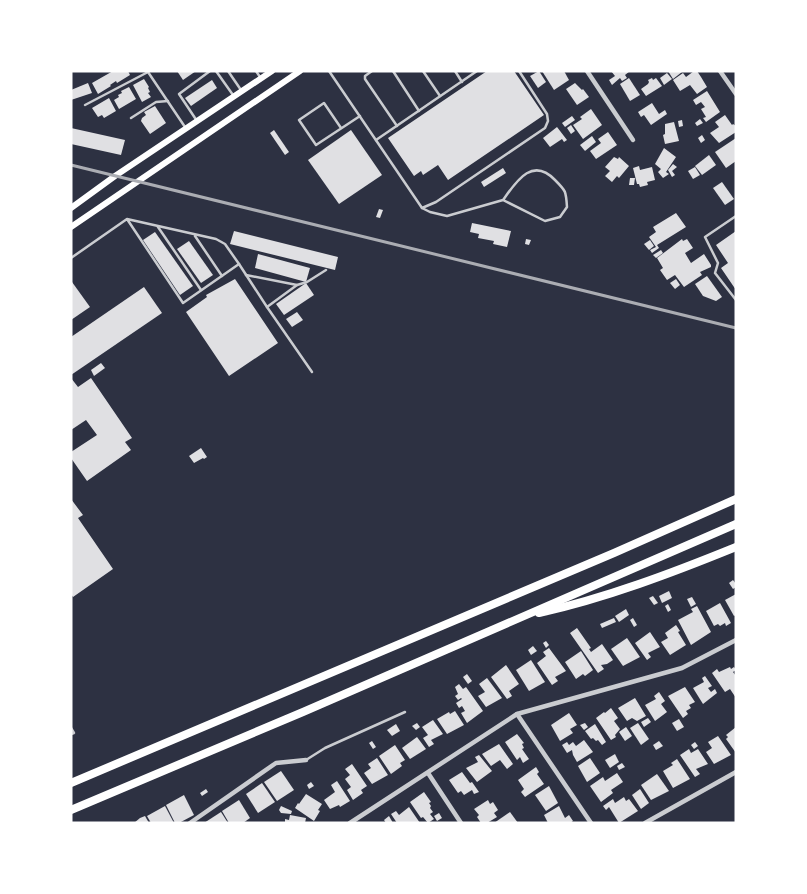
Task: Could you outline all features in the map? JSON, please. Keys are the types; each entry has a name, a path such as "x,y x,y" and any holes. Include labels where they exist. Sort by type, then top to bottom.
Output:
{"highway":[{"path":"71,783 614,553 736,499"},
{"path":"71,810 631,571 736,524"},
{"path":"520,617 573,606 736,547"}],"main road":[{"path":"71,208 115,176 272,71"},
{"path":"71,227 300,71"}],"street":[{"path":"587,71 632,140"},
{"path":"720,71 736,94"},
{"path":"350,823 517,714 682,668 736,640"},
{"path":"517,714 591,823"},
{"path":"190,823 276,763 306,760"},
{"path":"646,823 736,772"},
{"path":"428,773 461,823"}],"lane":[{"path":"197,121 179,94 210,71"},
{"path":"216,71 234,96"},
{"path":"228,71 242,91"},
{"path":"256,71 261,79"},
{"path":"329,71 422,208 447,216 503,200 517,180 532,171 541,169 549,173 566,192 567,207 560,217 545,221 503,200"},
{"path":"372,71 365,76 365,79 397,126"},
{"path":"393,71 419,111"},
{"path":"423,71 440,96"},
{"path":"455,71 462,82"},
{"path":"376,140 477,71"},
{"path":"422,208 436,202 545,128 548,121 547,114 519,71"},
{"path":"85,106 148,72 186,128"},
{"path":"131,118 156,102 168,101"},
{"path":"341,128 324,103 299,120 316,145 360,116"},
{"path":"736,216 705,237 718,263 715,273 736,300"},
{"path":"127,219 183,303 239,264"},
{"path":"71,258 127,219 194,234 225,244 312,372"},
{"path":"157,226 201,290"},
{"path":"194,234 222,276"},
{"path":"267,307 297,286 326,270"},
{"path":"246,274 297,286"},
{"path":"306,760 325,748 405,712"},
{"path":"71,728 74,733 71,734"}],"building":[{"path":"113,71 128,71 130,75 117,83 116,81 98,94 92,83"},
{"path":"177,71 196,71 183,80"},
{"path":"487,71 514,71 544,115 448,180 438,165 423,175 421,171 414,176 388,138"},
{"path":"539,71 546,82 538,88 530,76"},
{"path":"542,71 564,71 569,80 554,90"},
{"path":"611,71 630,71 625,75 627,78 622,81 620,78 612,85 609,80 615,76"},
{"path":"668,71 681,71 682,72 673,79"},
{"path":"697,71 707,87 697,94 690,85 680,91 673,80 683,73 686,77"},
{"path":"667,73 672,79 664,85 660,78"},
{"path":"629,78 640,95 630,101 620,84"},
{"path":"652,78 653,80 656,78 662,86 646,96 641,89"},
{"path":"144,79 149,87 150,92 148,93 151,97 142,102 133,85"},
{"path":"212,80 217,88 191,106 185,98"},
{"path":"88,83 92,93 71,100 71,90"},
{"path":"575,83 589,97 577,105 566,89"},
{"path":"129,87 136,99 119,109 114,100 119,97 118,95 122,93 121,91"},
{"path":"707,91 720,112 706,122 703,118 706,117 701,109 705,107 701,102 696,105 693,100"},
{"path":"109,98 116,111 104,118 102,115 98,117 92,108"},
{"path":"652,103 659,114 665,110 667,114 651,125 644,115 641,117 638,112"},
{"path":"155,106 166,123 150,134 141,121 146,115 144,112"},
{"path":"591,109 602,125 583,139 573,125"},
{"path":"725,115 732,125 736,126 736,132 719,143 710,133 719,127 715,122"},
{"path":"572,116 575,120 565,127 562,123"},
{"path":"700,119 703,123 697,126 695,123"},
{"path":"682,120 683,126 679,127 678,121"},
{"path":"674,122 679,141 665,144 663,135 665,134 665,124"},
{"path":"571,125 575,131 571,134 567,128"},
{"path":"557,127 567,140 564,142 562,139 550,147 543,138"},
{"path":"71,128 125,140 121,155 71,144"},
{"path":"274,130 289,152 285,155 270,133"},
{"path":"351,130 382,175 339,204 308,160"},
{"path":"608,132 617,145 596,159 590,151 601,143 598,139"},
{"path":"702,135 705,140 701,143 698,138"},
{"path":"592,136 596,142 585,151 580,145"},
{"path":"736,138 736,161 726,168 715,152"},
{"path":"664,148 676,157 666,172 669,174 663,178 658,172 661,169 655,164"},
{"path":"709,155 716,165 702,175 695,166"},
{"path":"614,157 618,159 619,157 629,166 619,178 617,176 612,182 605,176 610,171 605,167"},
{"path":"673,164 677,167 672,171 675,175 672,177 668,170"},
{"path":"639,166 640,170 652,167 655,180 647,182 648,185 640,187 637,184 633,168"},
{"path":"695,167 700,175 693,179 688,171"},
{"path":"503,168 506,173 484,187 481,182"},
{"path":"630,178 635,178 634,185 629,185"},
{"path":"722,182 734,199 725,205 713,188"},
{"path":"379,209 383,210 380,218 376,217"},
{"path":"676,213 686,227 657,245 659,248 652,253 650,250 656,247 649,237 656,232 653,227"},
{"path":"472,223 511,231 507,247 493,244 494,241 478,238 479,234 470,232"},
{"path":"234,231 338,257 335,270 230,244"},
{"path":"736,231 736,290 721,268 728,263 716,245"},
{"path":"155,232 193,286 180,295 143,240"},
{"path":"526,239 531,240 529,245 525,244"},
{"path":"682,239 683,241 687,239 693,248 685,253 691,263 704,254 711,265 711,267 700,272 702,275 684,287 675,275 667,280 660,270 663,268 657,258"},
{"path":"650,240 654,246 649,250 644,244"},
{"path":"189,241 213,275 201,283 177,249"},
{"path":"661,250 663,253 656,258 653,255"},
{"path":"258,254 310,268 306,282 255,268"},
{"path":"707,276 722,297 716,301 703,296 695,284"},
{"path":"235,279 278,343 229,376 186,312 207,297 206,295"},
{"path":"676,279 680,285 675,289 670,283"},
{"path":"71,282 90,307 71,320"},
{"path":"306,283 314,295 284,315 276,304"},
{"path":"144,287 162,313 71,375 71,337"},
{"path":"297,312 303,320 292,327 286,319"},
{"path":"101,363 105,368 94,376 91,370"},
{"path":"71,378 78,387 91,378 132,438 125,442 131,450 87,481 71,458 71,452 97,435 86,420 71,430"},
{"path":"201,448 207,457 194,463 189,456"},
{"path":"71,499 83,515 78,518 113,569 73,597 71,594"},
{"path":"733,580 736,587 733,589 729,583"},
{"path":"669,591 672,598 662,603 659,596"},
{"path":"736,594 736,615 734,616 725,600"},
{"path":"653,596 658,603 654,605 649,598"},
{"path":"692,597 696,604 691,607 687,599"},
{"path":"720,603 731,623 726,626 725,623 720,626 718,624 714,626 706,611"},
{"path":"668,604 671,610 668,612 665,606"},
{"path":"697,606 711,632 691,645 678,620 693,612 691,609"},
{"path":"626,609 629,615 619,622 615,616"},
{"path":"614,618 616,622 602,628 600,624"},
{"path":"633,618 637,625 634,627 630,620"},
{"path":"676,625 686,645 670,655 661,642 668,638 665,633"},
{"path":"577,628 591,648 589,649 591,652 602,644 613,660 601,665 604,669 598,673 570,633"},
{"path":"650,632 660,647 648,653 651,657 647,660 635,643"},
{"path":"627,638 640,657 623,666 611,649"},
{"path":"546,641 549,645 546,648 543,643"},
{"path":"533,646 537,651 531,655 528,650"},
{"path":"549,648 566,671 555,677 558,681 552,685 537,663 546,656 543,652"},
{"path":"581,651 593,670 585,676 583,674 576,679 565,662"},
{"path":"531,660 545,682 529,691 516,670"},
{"path":"506,665 519,684 509,691 512,696 507,699 491,677"},
{"path":"730,667 731,669 734,667 736,670 733,672 736,676 736,698 730,689 725,692 712,673 717,669 719,672"},
{"path":"467,674 472,681 468,684 463,677"},
{"path":"705,676 712,686 708,688 711,692 715,689 717,693 703,704 693,688 704,682 702,678"},
{"path":"487,678 502,698 486,707 478,696 485,692 479,684"},
{"path":"459,684 463,689 466,687 483,711 467,723 461,713 465,711 462,706 459,708 456,703 462,699 458,700 455,696 458,694 455,687"},
{"path":"685,687 695,702 689,705 691,708 686,711 688,714 683,718 668,696"},
{"path":"659,692 665,701 661,704 667,712 655,721 645,705 656,699 654,696"},
{"path":"635,698 646,716 637,721 632,718 627,721 618,708"},
{"path":"611,708 618,718 614,721 620,729 615,735 616,737 611,740 596,718"},
{"path":"455,711 464,725 447,734 437,719 449,712 450,714"},
{"path":"569,713 577,725 570,729 573,733 560,741 551,725"},
{"path":"648,718 651,722 644,727 641,722"},
{"path":"679,719 684,727 677,731 672,723"},
{"path":"433,720 443,734 431,740 434,744 429,747 423,738 428,735 422,727"},
{"path":"417,723 420,727 416,730 412,726"},
{"path":"585,723 588,727 584,730 580,725"},
{"path":"638,723 649,739 641,745 630,728"},
{"path":"396,724 400,731 392,736 387,730"},
{"path":"595,724 606,742 602,745 598,740 591,739 585,731"},
{"path":"626,727 632,736 625,741 619,732"},
{"path":"736,727 736,753 726,739 728,737 726,735"},
{"path":"517,734 524,743 522,744 524,748 522,749 529,759 523,763 520,757 517,760 505,742"},
{"path":"718,736 731,755 714,764 706,752 712,748 708,742"},
{"path":"417,737 426,749 410,759 402,748"},
{"path":"584,740 593,752 577,762 572,750 567,753 562,745 567,742 569,745 573,742 576,746"},
{"path":"372,741 376,747 373,749 369,743"},
{"path":"659,741 663,746 656,750 653,745"},
{"path":"695,742 698,746 694,749 691,745"},
{"path":"499,744 513,764 507,769 500,760 491,766 482,754"},
{"path":"395,745 405,760 400,763 402,766 391,774 379,756"},
{"path":"689,749 691,753 698,749 708,764 696,769 700,774 695,777 680,755"},
{"path":"615,754 619,762 610,768 605,760"},
{"path":"479,755 492,771 477,782 466,768 478,762 475,757"},
{"path":"377,758 388,775 372,784 364,773 371,768 368,764"},
{"path":"590,758 600,773 587,782 578,766"},
{"path":"677,759 690,779 673,788 663,771 673,765 671,763"},
{"path":"622,763 625,767 619,770 617,766"},
{"path":"352,764 367,786 361,790 363,793 353,800 347,790 351,787 345,779 350,775 345,769"},
{"path":"536,767 539,772 537,774 544,784 525,797 521,792 524,789 518,780"},
{"path":"281,771 294,790 277,801 264,782"},
{"path":"462,772 479,792 474,794 472,790 464,795 461,791 458,793 449,780"},
{"path":"617,773 623,782 611,790 613,793 601,802 590,786 603,777 605,781"},
{"path":"657,774 669,791 651,800 641,785"},
{"path":"337,781 350,801 340,807 339,805 330,809 324,800 335,792 331,785"},
{"path":"311,782 314,786 309,789 307,785"},
{"path":"262,783 275,802 258,813 246,794"},
{"path":"549,786 558,803 546,811 535,795"},
{"path":"206,789 208,792 202,796 200,793"},
{"path":"640,789 649,803 641,809 632,795"},
{"path":"424,792 431,802 429,803 430,808 433,812 430,814 434,819 428,823 423,817 421,818 410,802"},
{"path":"306,794 322,804 314,821 295,808"},
{"path":"184,795 194,815 179,823 175,823 166,805"},
{"path":"624,797 626,801 629,799 638,811 619,823 609,807 606,810 603,806 613,799 615,803"},
{"path":"239,800 250,818 243,823 229,823 222,811"},
{"path":"488,800 490,804 493,802 498,810 494,813 497,817 487,823 481,823 477,817 479,815 474,809"},
{"path":"165,806 174,823 151,823 147,816"},
{"path":"281,806 292,811 291,814 281,813 279,810"},
{"path":"559,806 565,818 569,815 573,821 570,823 548,823 544,815"},
{"path":"409,807 420,823 397,823 391,814 396,811 399,815"},
{"path":"221,812 228,823 204,823"},
{"path":"510,812 518,823 494,823"},
{"path":"439,813 442,818 437,821 434,816"},
{"path":"290,815 306,818 305,823 285,823 285,819 289,820"},
{"path":"145,816 149,823 134,823 140,818"},
{"path":"389,816 393,823 386,823 384,820"}],"railway":[{"path":"71,165 736,328"}]}
